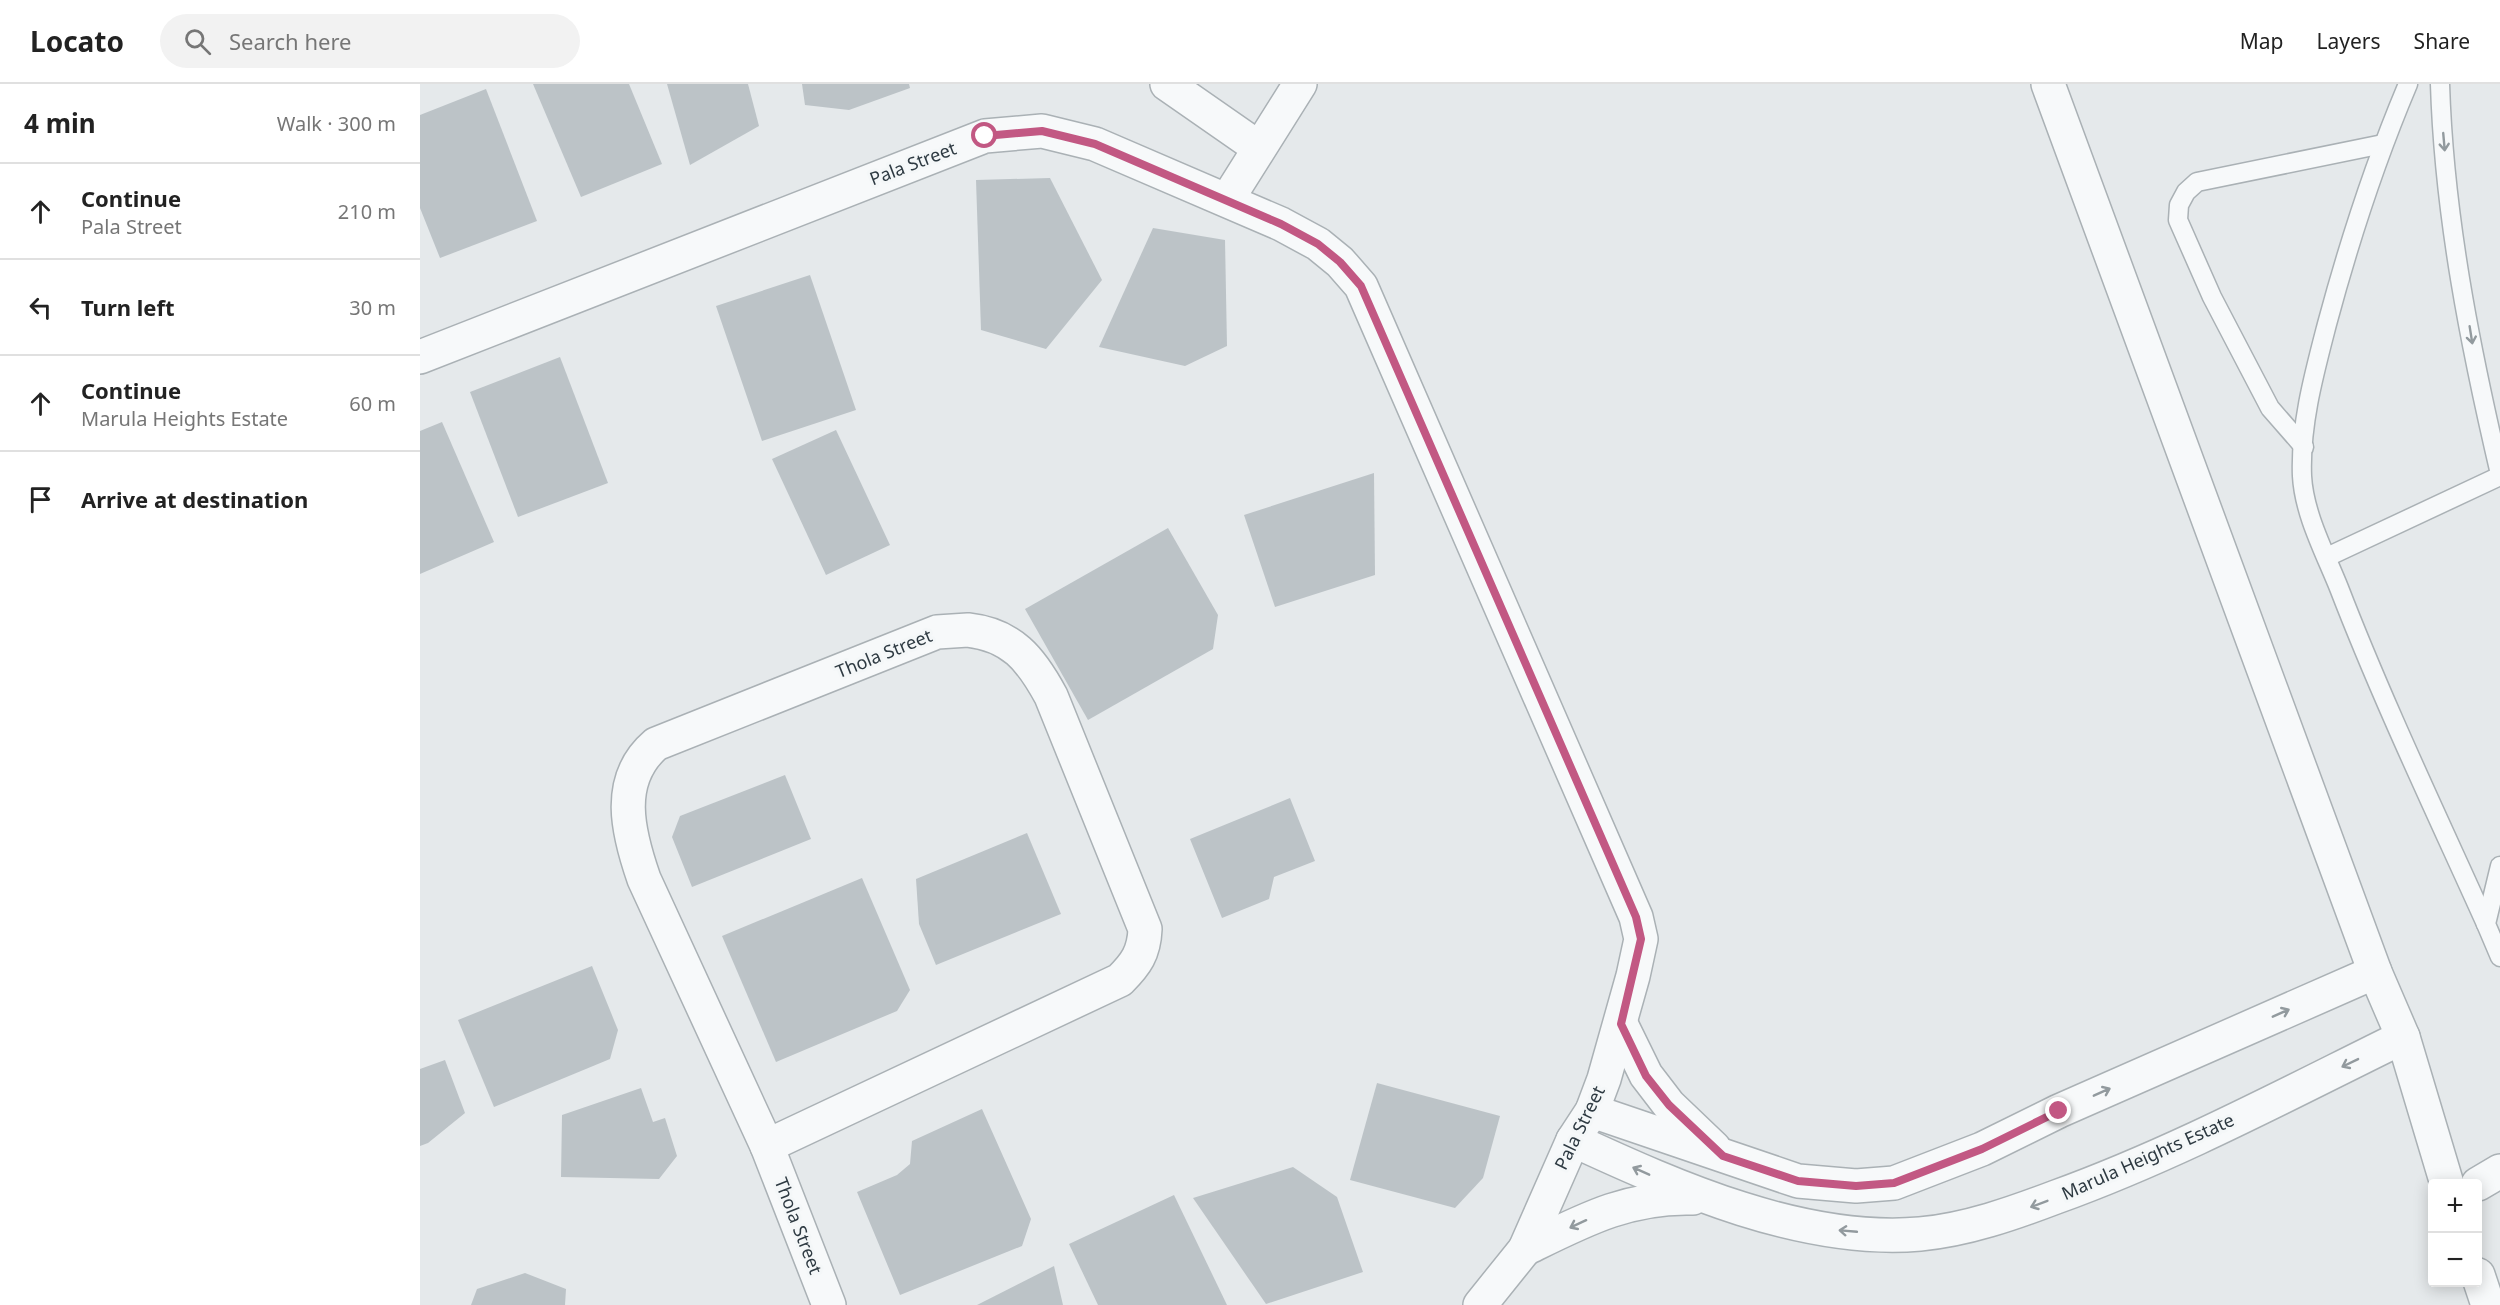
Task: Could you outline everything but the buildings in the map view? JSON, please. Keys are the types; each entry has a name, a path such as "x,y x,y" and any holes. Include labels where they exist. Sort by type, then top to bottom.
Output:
{"street":[{"path":"1167,84 1259,148"},
{"path":"1227,200 1300,84"},
{"path":"2048,84 2375,972 2403,1038 2445,1179"},
{"name":"Pala Street","path":"420,357 985,136 1042,131 1095,144 1227,200 1318,244 1340,262 1361,286 1636,917 1641,939 1621,1024 1592,1111 1573,1140 1525,1249 1480,1305"},
{"name":"Thola Street","path":"767,1146 1120,980 1138,963 1144,944 1145,929 1050,696 1035,666 1015,647 989,633 968,630 938,632 656,744 642,757 632,776 629,837 644,879 767,1146 829,1305"},
{"path":"1592,1111 1798,1181 1856,1186 1894,1183 1982,1149 2059,1111 2375,972"},
{"path":"1621,1024 1646,1076 1669,1105 1723,1156"},
{"name":"Marula Heights Estate","path":"1573,1140 1653,1177 1772,1218 1833,1229 1921,1234 2024,1210 2110,1178 2403,1038"},
{"path":"2482,1182 2500,1171"},
{"path":"1525,1249 1612,1208 1667,1197 1716,1199"},
{"path":"2482,1287 2488,1305"}],"lane":[{"path":"2408,84 2383,144 2335,294 2314,373 2302,478 2309,508 2356,633 2500,957"},
{"path":"2327,557 2500,475 2479,384 2450,211 2440,84"},
{"path":"2304,447 2270,408 2212,297 2178,219 2179,205 2186,192 2198,182 2383,144"},
{"path":"2486,924 2500,866"}],"route":[{"path":"985,136 1042,131 1095,144 1281,224 1318,244 1340,262 1361,286 1636,917 1641,939 1621,1024 1646,1076 1669,1105 1723,1156 1798,1181 1856,1186 1894,1183 1948,1164 2035,1125 2059,1111"}]}
